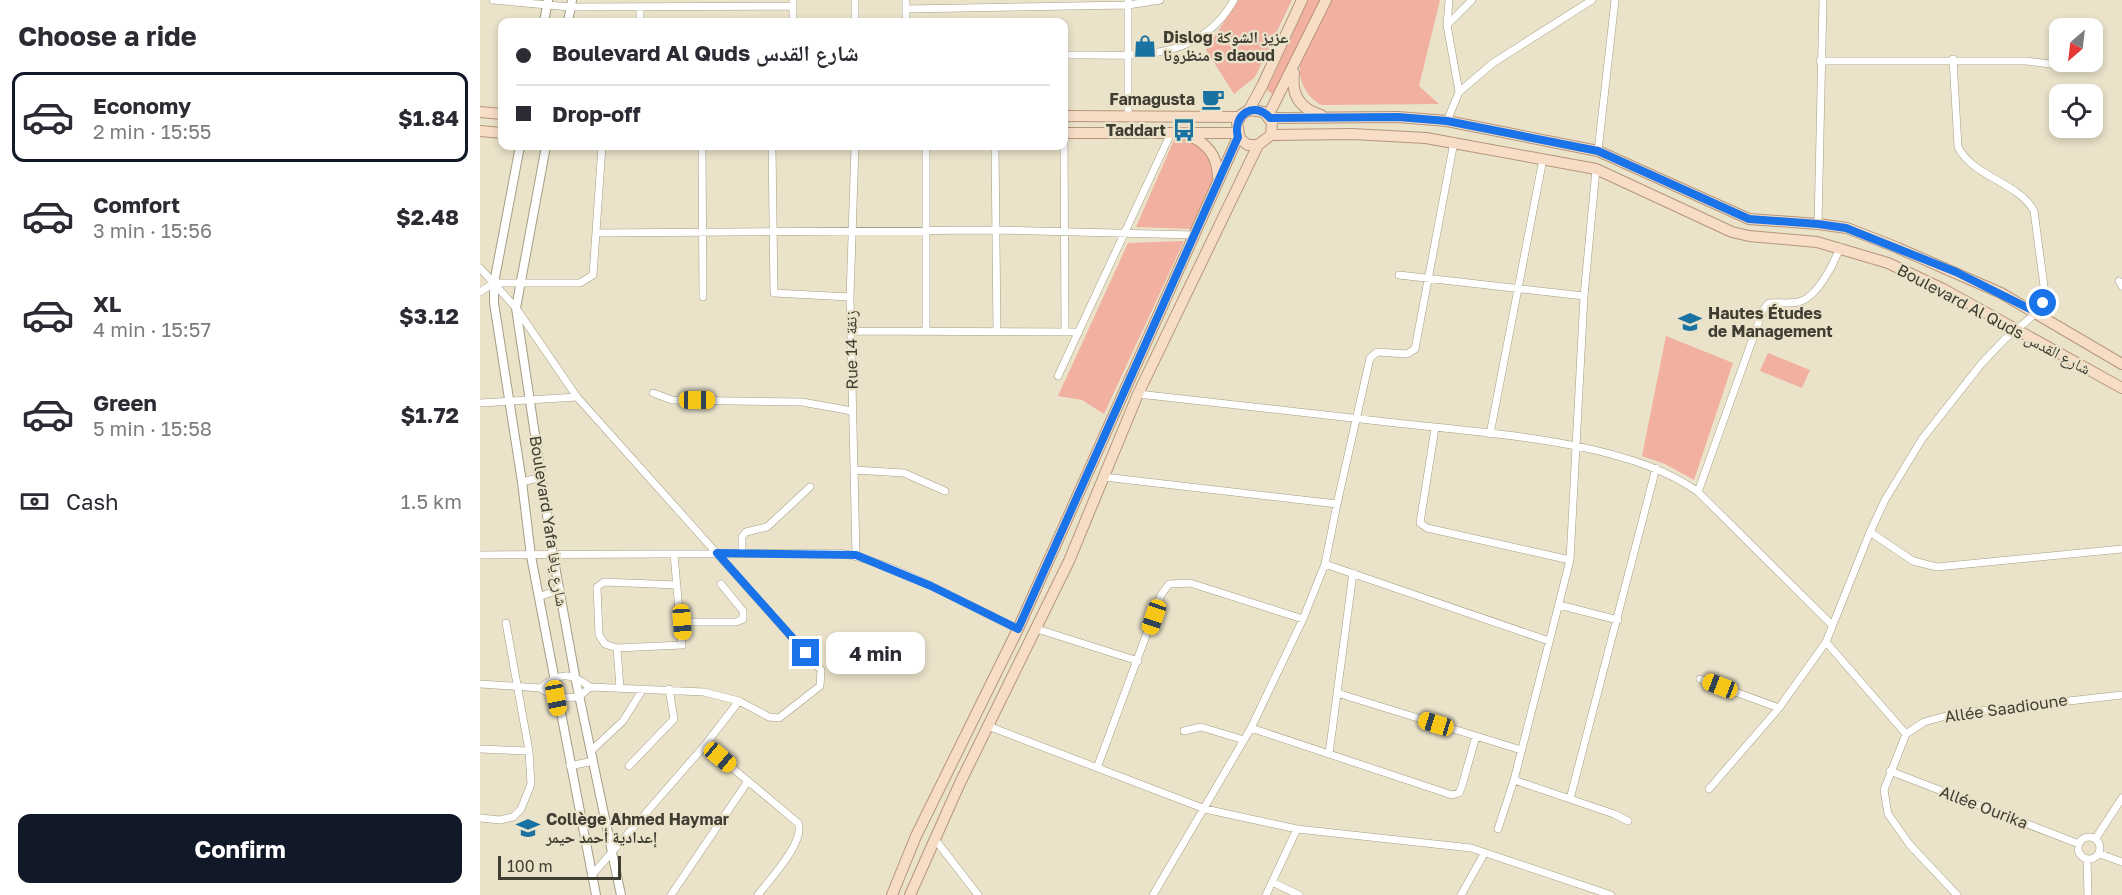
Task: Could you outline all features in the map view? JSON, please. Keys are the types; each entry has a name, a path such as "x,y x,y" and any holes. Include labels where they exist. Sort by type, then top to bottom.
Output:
{"main road":[{"path":"1068,116 1239,117 1249,110 1302,0"},
{"path":"1269,117 1326,0"},
{"path":"1295,65 1293,83 1298,100 1310,112 1336,119"},
{"path":"910,895 934,838 1037,629 1138,394 1258,145 1271,135 1272,127 1269,117 1260,110 1249,110"},
{"path":"480,112 498,114"},
{"path":"892,895 921,826 1018,629 1098,445 1194,235 1237,135 1239,117"},
{"name":"Boulevard Al Quds شارع القدس","path":"1269,117 1336,119 1398,117 1447,121 1598,151 1749,219 1846,228 1936,264 2038,313 2122,364"},
{"path":"480,131 498,133"},
{"path":"1068,133 1237,135 1248,145 1258,145"},
{"path":"1185,134 1205,144 1213,153 1217,164 1218,180"},
{"name":"Boulevard Al Quds شارع القدس","path":"1271,135 1394,135 1454,142 1596,170 1732,232 1840,247 1888,262 2122,388"}],"street":[{"path":"493,0 639,7 661,4 794,3 793,18"},
{"path":"855,0 855,18"},
{"path":"906,0 906,18"},
{"path":"906,9 1128,3 1160,0"},
{"path":"1068,55 1170,51 1194,42 1216,24 1234,0"},
{"path":"1449,0 1447,25 1458,92"},
{"path":"1447,25 1472,0"},
{"path":"1447,121 1458,92 1492,63 1592,0"},
{"path":"1598,151 1615,0"},
{"path":"1818,224 1823,0"},
{"path":"545,18 547,3"},
{"path":"1128,3 1128,116"},
{"path":"639,7 640,18"},
{"path":"1821,61 1953,60 2025,61 2049,64"},
{"path":"1709,789 1779,708 1826,642 1831,624 1870,532 1902,470 1935,422 1982,363 2038,313 2045,294 2034,211 2026,200 1961,153 1956,142 1953,60"},
{"path":"1058,376 1171,134"},
{"path":"1153,895 1251,728 1303,619 1325,564 1371,355 1377,352 1407,354 1415,349 1454,142"},
{"name":"Boulevard Yafa شارع يافا","path":"519,150 494,284 494,303 538,597 596,895"},
{"name":"Boulevard Yafa شارع يافا","path":"545,150 516,308 553,555 579,697 621,895"},
{"path":"480,292 494,284 519,285 586,281 594,271 602,150"},
{"path":"702,150 703,297"},
{"path":"772,150 774,293 850,297"},
{"name":"Rue 14 زنقة","path":"855,150 850,231 850,331 856,555"},
{"path":"926,150 926,330"},
{"path":"995,150 994,230 997,332"},
{"path":"1064,150 1065,332"},
{"path":"1490,434 1543,159"},
{"path":"1498,829 1514,780 1570,560 1584,296 1596,170"},
{"path":"597,233 994,230 1194,235"},
{"path":"1698,492 1762,310 1769,303 1796,302 1806,298 1831,272 1840,247"},
{"path":"480,268 516,308 577,396 821,670 823,675 820,686 779,718 765,715 739,701 717,693 590,687 575,676 554,677 540,688"},
{"path":"1399,275 1584,296"},
{"path":"850,331 1079,332"},
{"path":"653,393 672,400 802,402 852,411"},
{"path":"1138,394 1490,434 1576,447 1656,468 1679,479 1698,492 1831,624"},
{"path":"480,403 577,396"},
{"path":"1435,428 1418,518 1422,526 1570,560"},
{"path":"1569,799 1618,620 1656,468"},
{"path":"854,470 904,473 945,491"},
{"path":"522,482 542,477"},
{"path":"1104,477 1337,504"},
{"path":"742,553 742,537 746,532 767,527 810,487"},
{"path":"1870,532 1913,561 1938,567 2122,549"},
{"path":"480,555 742,553 856,555 931,586 1018,629"},
{"path":"674,554 678,585 682,622 683,643 679,648 617,648 605,644 600,634 597,587 604,582 678,585"},
{"path":"1325,564 1549,641"},
{"path":"1329,754 1353,573"},
{"path":"1097,768 1161,595 1169,584 1190,583 1303,619"},
{"path":"682,622 736,622 743,619 743,611 721,584"},
{"path":"538,597 560,588"},
{"path":"1559,605 1618,620"},
{"path":"480,818 500,820 513,817 521,809 531,784 529,751 506,623"},
{"path":"1037,629 1138,662"},
{"path":"1826,642 1906,734 1890,771 1884,790 1884,801 1893,824 1957,895"},
{"path":"617,648 620,688"},
{"path":"1700,679 1779,708"},
{"path":"480,684 540,688 556,698 579,697 590,687"},
{"path":"591,751 623,721 643,689"},
{"path":"629,766 674,719 669,689"},
{"path":"1337,693 1521,750"},
{"name":"Allée Saadioune","path":"1906,734 1924,722 1953,714 2122,695"},
{"path":"592,876 705,745 739,701"},
{"path":"988,726 1204,809 1297,829 1471,848 1611,895"},
{"path":"1184,731 1201,727 1244,740"},
{"path":"1251,728 1452,795 1459,793 1462,786 1476,736"},
{"path":"705,745 798,823 801,829 798,841 758,895"},
{"path":"480,749 529,751"},
{"path":"570,766 593,761"},
{"name":"Allée Ourika","path":"1890,771 2079,844"},
{"path":"1514,780 1614,814 1628,822"},
{"path":"671,895 748,781"},
{"path":"2096,838 2122,798"},
{"path":"1266,895 1297,829"},
{"path":"934,838 978,895"},
{"path":"2084,838 2096,838 2101,845 2100,854 2092,860 2079,854 2079,844 2084,838"},
{"path":"1461,895 1484,854"},
{"path":"2100,854 2122,862"},
{"path":"2087,859 2088,895"},
{"path":"1272,882 1299,895"}],"shaded area":[{"path":"1238,0 1292,0 1255,77 1234,94 1206,50"},
{"path":"1308,0 1322,0 1274,96 1267,90"},
{"path":"1330,0 1440,0 1419,86 1439,104 1321,105 1312,98 1304,88 1300,77 1301,59"},
{"path":"1183,138 1194,142 1212,157 1214,176 1192,229 1136,227 1174,140"},
{"path":"1184,241 1104,414 1082,400 1058,396 1128,243"},
{"path":"1666,336 1733,363 1694,480 1665,464 1642,456"},
{"path":"1768,353 1810,370 1802,388 1760,371"}],"place":[{"name":"Dislog عزيز الشوكة منظرونا s daoud","path":"1145,46"},
{"name":"Famagusta","path":"1213,99"},
{"name":"Taddart","path":"1184,130"},
{"name":"Hautes Études de Management","path":"1690,322"},
{"name":"Collège Ahmed Haymar إعدادية أحمد حيمر","path":"528,828"}],"route":[{"path":"806,653 717,553 856,555 931,586 1018,629 1098,445 1238,137 1236,127 1239,117 1249,110 1260,110 1270,118 1398,117 1447,121 1598,151 1749,219 1846,228 1956,272 2038,313 2043,303"}]}
